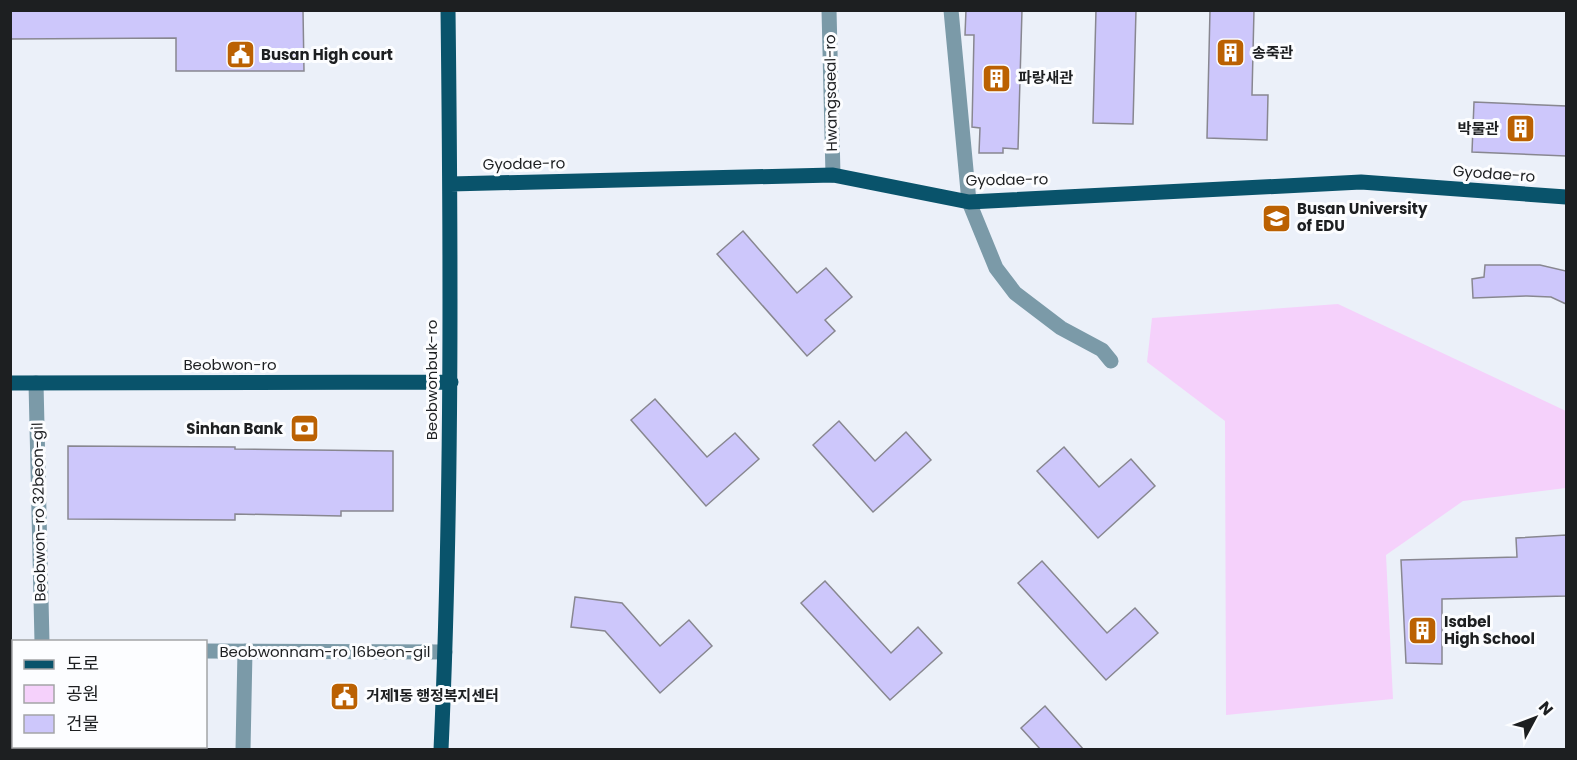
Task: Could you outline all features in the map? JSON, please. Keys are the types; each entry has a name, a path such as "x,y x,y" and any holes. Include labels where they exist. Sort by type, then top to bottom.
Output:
{"main road":[{"name":"Beobwonbuk-ro","path":"441,750 451,382 448,10"},
{"name":"Gyodae-ro","path":"450,184 833,175 969,202 1361,182 1566,197"},
{"name":"Beobwon-ro","path":"10,384 451,382"}],"street":[{"name":"Hwangsaeal-ro","path":"829,10 833,175"},
{"path":"951,10 969,202 996,268 1015,293 1061,328 1101,350 1111,361"},
{"name":"Beobwon-ro 32beon-gil","path":"36,383 42,640"},
{"name":"Beobwonnam-ro 16beon-gil","path":"207,651 445,652"},
{"path":"243,750 245,651"}],"green space":[{"path":"1338,304 1566,411 1566,488 1463,501 1386,555 1393,699 1226,715 1225,421 1147,362 1152,318"}],"building":[{"name":"Busan High court","path":"10,10 303,10 304,71 176,71 176,38 10,39"},
{"name":"파랑새관","path":"966,10 1022,10 1018,149 1003,148 1003,153 979,153 980,128 972,127 974,35 965,35"},
{"path":"1096,10 1136,10 1133,124 1093,123"},
{"name":"송죽관","path":"1210,10 1254,10 1252,95 1268,95 1267,140 1207,138"},
{"name":"박물관","path":"1474,102 1566,106 1566,156 1472,152"},
{"path":"743,231 797,293 826,268 852,297 825,320 835,331 807,356 717,254"},
{"path":"1485,265 1540,265 1566,271 1566,304 1551,297 1473,298 1472,279 1484,277"},
{"path":"655,399 707,457 735,433 759,459 706,506 631,420"},
{"path":"839,421 875,461 906,432 931,460 873,512 813,445"},
{"path":"68,446 393,451 393,511 341,511 341,516 235,514 235,520 68,519"},
{"path":"1064,447 1099,487 1131,459 1155,486 1098,538 1037,471"},
{"name":"Isabel High School","path":"1566,535 1566,596 1442,599 1442,664 1406,663 1401,560 1517,557 1516,538"},
{"path":"1042,561 1107,633 1135,608 1158,633 1106,680 1018,583"},
{"path":"825,581 891,653 918,627 942,653 890,700 801,603"},
{"path":"575,597 622,603 660,646 689,620 712,646 660,693 605,631 571,627"},
{"path":"1045,706 1084,750 1041,750 1021,728"}],"place":[{"name":"송죽관","path":"1231,53"},
{"name":"Busan High court","path":"240,55"},
{"name":"파랑새관","path":"997,78"},
{"name":"박물관","path":"1520,129"},
{"name":"Busan University of EDU","path":"1276,218"},
{"name":"Sinhan Bank","path":"304,429"},
{"name":"Isabel High School","path":"1423,631"},
{"name":"거제1동 행정복지센터","path":"345,696"}]}
